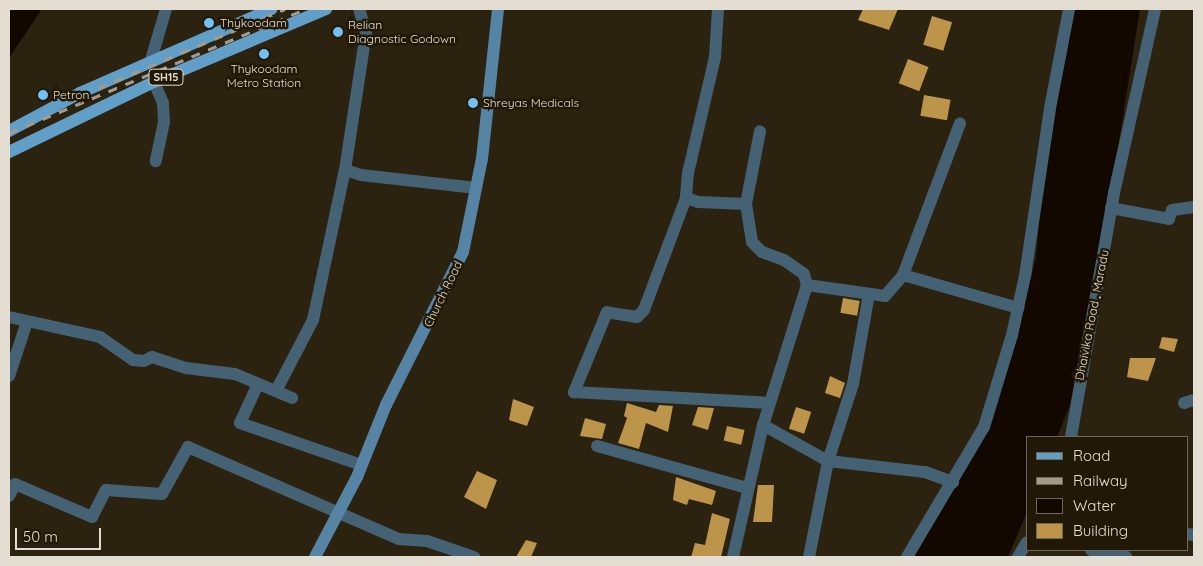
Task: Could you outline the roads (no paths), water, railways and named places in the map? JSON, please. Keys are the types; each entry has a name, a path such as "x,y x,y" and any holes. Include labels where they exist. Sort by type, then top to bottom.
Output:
{"main road":[{"path":"9,131 80,93 151,60 271,9"},
{"name":"SH15","path":"9,152 154,82 326,9"}],"street":[{"path":"151,60 166,9"},
{"path":"276,391 313,320 345,170 366,33 359,9"},
{"name":"Church Road","path":"316,557 362,466 386,405 464,252 476,188 498,9"},
{"path":"718,9 715,57 688,174 686,198 644,310 637,317 607,312 574,392 770,402"},
{"path":"907,557 984,427 1018,308 1069,9"},
{"name":"Dhaivika Road , Maradu","path":"1071,436 1114,193 1155,9"},
{"path":"154,82 163,103 164,122 156,161"},
{"path":"808,285 885,296 890,293 903,275 960,123"},
{"path":"733,557 762,425 808,285 804,274 784,260 762,252 752,242 746,204 760,131"},
{"path":"345,170 361,176 476,188"},
{"path":"686,198 698,202 746,204"},
{"path":"1112,208 1169,219 1172,210 1194,207"},
{"path":"903,275 1018,308"},
{"path":"809,557 828,461 853,384 869,294"},
{"path":"9,317 100,337 134,360 164,359 186,368 235,374 292,398"},
{"path":"9,376 27,322"},
{"path":"258,384 240,423 362,466"},
{"path":"762,425 828,461 925,472 953,482"},
{"path":"597,446 747,488"},
{"path":"9,496 14,484 92,517 106,490 162,494 188,447 398,538 427,541 474,557"},
{"path":"1018,557 1026,544"},
{"path":"1096,551 1126,557"}],"water":[{"path":"9,9 42,9 9,58"},
{"path":"1072,9 1140,9 1110,198 1070,405 1057,436 1026,436 1026,514 1008,557 914,557 988,430 1015,340 1036,258 1043,175"}],"railway":[{"path":"98,88 285,9"},
{"path":"9,133 305,9"}],"place":[{"name":"Thykoodam","path":"209,23"},
{"name":"Relian Diagnostic Godown","path":"338,32"},
{"name":"Thykoodam Metro Station","path":"264,54"},
{"name":"Petron","path":"43,95"},
{"name":"Shreyas Medicals","path":"473,103"}]}
